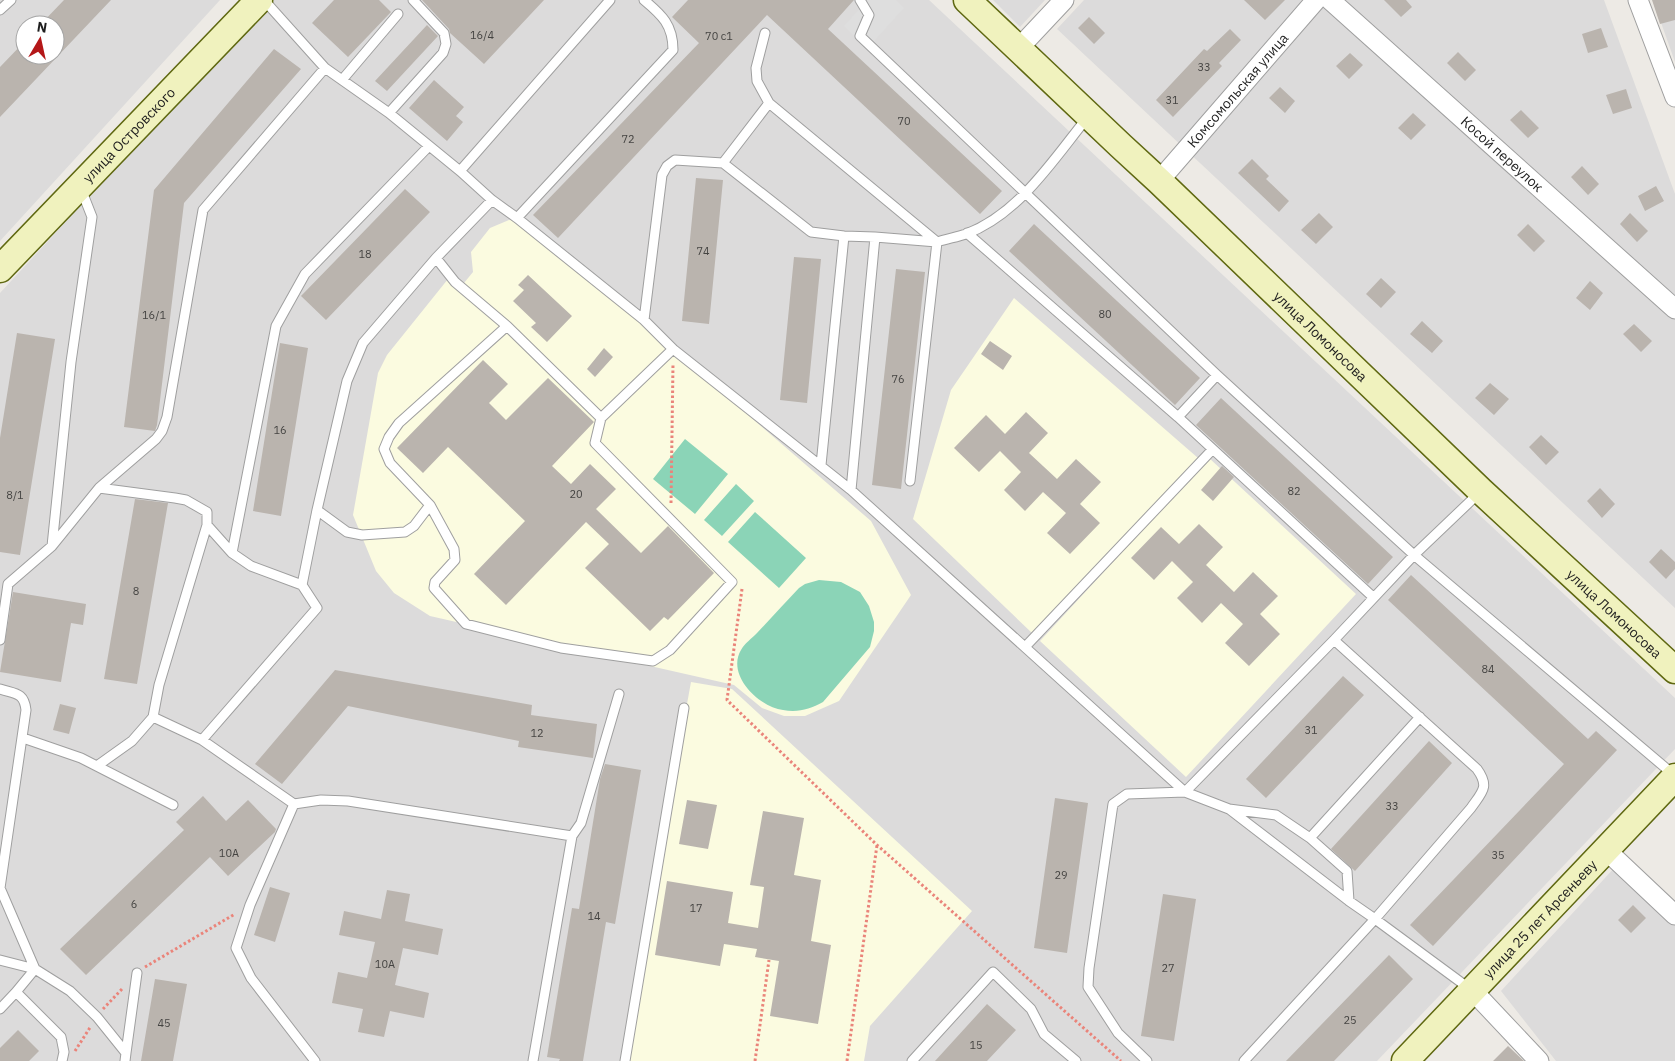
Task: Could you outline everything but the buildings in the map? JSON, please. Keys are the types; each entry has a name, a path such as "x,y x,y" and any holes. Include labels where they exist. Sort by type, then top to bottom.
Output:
{"main road":[{"name":"улица Островского","path":"0,269 259,0"},
{"name":"улица Ломоносова","path":"968,0 1481,491 1675,670"},
{"name":"улица 25 лет Арсеньеву","path":"1405,1061 1675,777"}],"street":[{"path":"1018,49 1064,0"},
{"name":"Комсомольская улица","path":"1159,181 1316,0"},
{"name":"Косой переулок","path":"1330,0 1675,309"},
{"path":"1638,0 1675,97"},
{"path":"1606,850 1675,915"},
{"path":"1473,991 1539,1061"}],"lane":[{"path":"0,10 11,0"},
{"path":"264,0 324,68 389,114 429,146 492,200 644,320 673,349 851,490 1185,792 1229,809 1276,815 1310,838 1347,871 1349,901"},
{"path":"389,114 443,53 446,44 444,34 413,0"},
{"path":"460,171 610,0"},
{"path":"517,218 672,50 673,35 662,14 644,0"},
{"path":"860,0 869,15 860,36 1217,375 1414,555 1675,777"},
{"path":"342,80 398,14"},
{"path":"765,33 756,68 757,81 768,102 936,242"},
{"path":"0,589 52,546 99,488 156,439 164,424 204,210 324,68"},
{"path":"722,163 768,102"},
{"path":"644,320 662,175 667,166 675,160 722,163 811,232 936,242 967,233 998,216 1026,192 1089,116"},
{"path":"232,553 276,326 305,274 429,146"},
{"path":"52,546 72,362 92,217 80,186"},
{"path":"302,585 317,510 347,381 363,343 436,258 492,200"},
{"path":"967,233 1178,418 1374,597"},
{"path":"821,465 844,236"},
{"path":"851,490 875,237"},
{"path":"910,481 936,242"},
{"path":"436,258 454,282 507,326 601,418"},
{"path":"507,326 399,422 384,449 390,463 430,505 454,549 455,560 435,582 434,588 466,624 561,648 652,661 670,650 732,582 595,443 601,418 673,349"},
{"path":"1178,418 1217,375"},
{"path":"1025,648 1212,450"},
{"path":"97,766 132,741 153,717 159,685 207,524 207,512 186,500 99,488"},
{"path":"1147,1061 1118,1033 1088,987 1089,968 1113,804 1127,794 1185,792 1334,640 1414,555 1481,491"},
{"path":"317,510 347,532 362,535 405,532 414,526 430,505"},
{"path":"202,740 317,608 302,585 251,566 232,553 207,524"},
{"path":"0,640 8,584"},
{"path":"1244,1061 1375,919 1471,808 1484,790 1484,778 1478,769 1334,640"},
{"path":"0,689 21,696 25,701 26,710 0,888 35,969"},
{"path":"533,1061 572,836 581,823 619,694"},
{"path":"626,1061 684,708"},
{"path":"153,717 202,740 294,804 321,800 348,801 572,836"},
{"path":"1310,838 1420,717"},
{"path":"23,738 97,766 173,805"},
{"path":"294,804 250,905 236,948 250,978 313,1060"},
{"path":"1229,809 1349,901 1473,991"},
{"path":"0,960 35,969 70,991 97,1017 126,1057"},
{"path":"0,1008 35,969"},
{"path":"912,1061 993,972 1031,1009 1044,1034 1076,1061"},
{"path":"126,1057 136,973"},
{"path":"16,992 61,1037 64,1052 62,1061"}],"path":[{"path":"671,512 673,349"},
{"path":"737,582 742,588 727,700 877,845 1122,1061"},
{"path":"847,1061 877,845"},
{"path":"755,1061 770,960"}],"shaded area":[{"path":"0,0 220,0 0,241"},
{"path":"271,0 929,0 1675,698 1675,749 1377,1061 0,1061 0,293"},
{"path":"853,0 896,0 904,8 867,49 844,26 861,7"},
{"path":"993,0 1045,0 1020,27"},
{"path":"1084,0 1604,0 1675,194 1675,608 1057,29"},
{"path":"1653,0 1675,0 1675,62"},
{"path":"509,220 523,221 871,521 911,595 839,701 805,716 784,716 762,708 734,685 430,616 394,593 376,571 353,515 378,373 387,355 448,279 464,283 473,272 471,252 490,228"},
{"path":"1014,298 1198,458 1032,633 913,519 951,390"},
{"path":"1209,458 1356,594 1186,777 1040,641"},
{"path":"691,682 732,689 972,911 870,1026 864,1061 622,1061"},
{"path":"1616,866 1675,924 1675,1061 1556,1061 1501,991"}],"green space":[{"path":"685,439 728,474 695,514 653,479"},
{"path":"736,484 754,501 722,536 704,520"},
{"path":"755,512 806,558 779,588 728,542"},
{"path":"819,580 841,582 860,592 869,606 874,622 870,647 823,702 799,711 774,708 755,696 741,679 738,670 738,660 741,650 799,588"}]}
